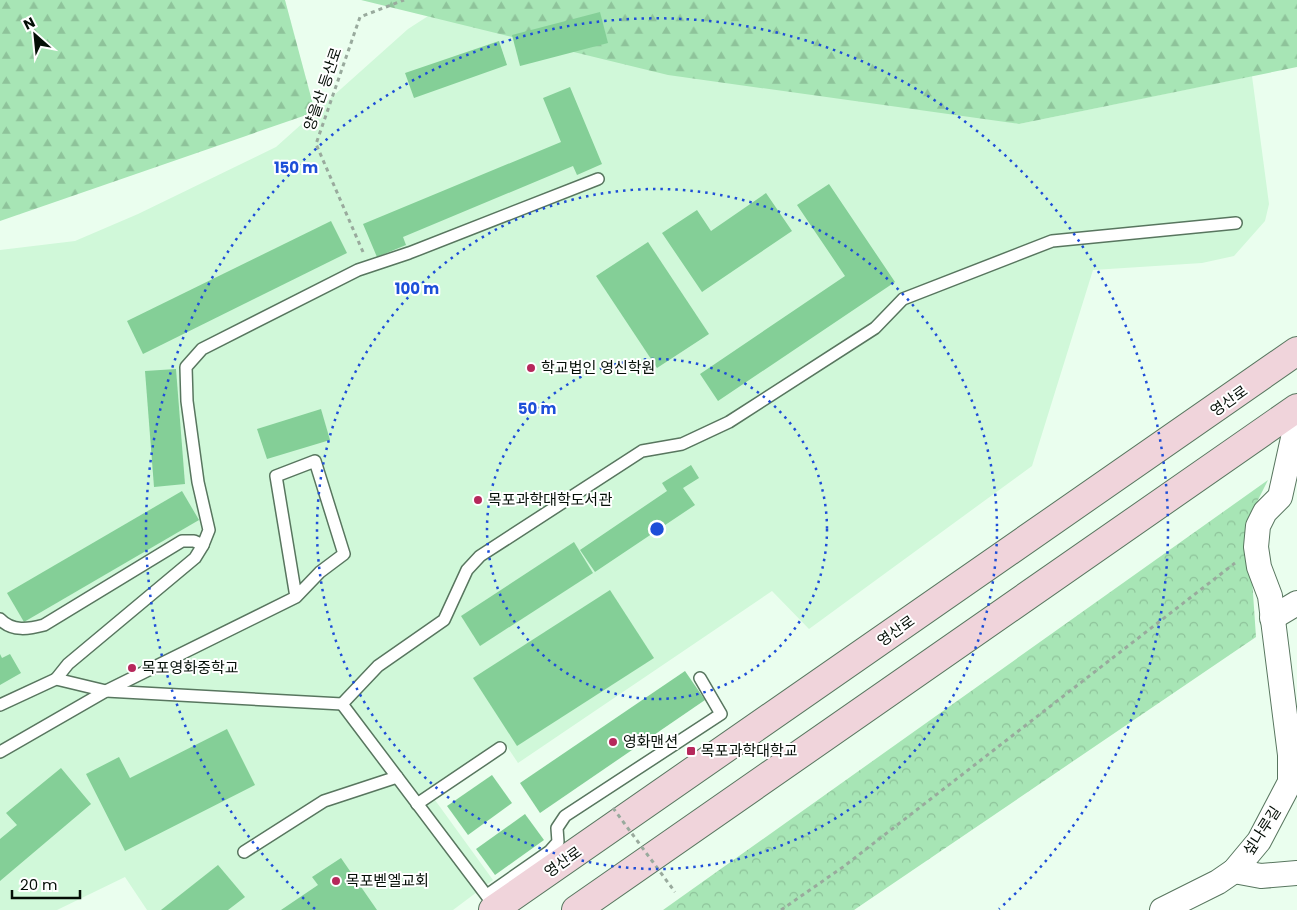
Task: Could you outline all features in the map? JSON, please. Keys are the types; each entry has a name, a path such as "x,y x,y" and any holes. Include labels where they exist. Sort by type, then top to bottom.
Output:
{"street":[{"name":"영산로","path":"494,906 1297,352"},
{"path":"576,910 1297,408"},
{"name":"섶나루길","path":"1162,910 1218,882 1234,871 1259,841 1290,782 1290,755 1270,596 1259,567 1256,547 1258,526 1265,512 1280,498 1297,420"},
{"path":"1272,618 1297,603"},
{"path":"1234,871 1261,876 1297,873"}],"lane":[{"path":"0,705 56,679 68,664 195,558 203,545 209,530 197,473 187,401 186,367 202,349 369,266 409,253 598,179"},
{"path":"56,679 106,691 342,704 378,666 444,620 466,570 480,556 642,451 682,444 729,422 875,328 904,299 1052,241 1236,223"},
{"path":"0,752 106,691 296,597 320,572 344,554 314,461 276,476 296,597"},
{"path":"0,620 5,625 26,630 44,625 182,541 194,541 203,545"},
{"path":"342,704 494,906 558,842 557,828 565,816 721,714 700,678"},
{"path":"417,804 500,748"},
{"path":"244,852 324,801 397,777"}],"path":[{"name":"양을산 등산로","path":"369,266 316,144 360,17 404,0"},
{"path":"781,910 843,867 1256,547"},
{"path":"613,808 675,892"}],"shaded area":[{"name":"학교법인 영신학원","path":"453,0 1019,124 1252,76 1269,204 1265,221 1234,256 1202,263 1093,270 1032,466 809,629 772,591 518,763 504,742 427,789 493,880 453,910 147,910 125,877 57,910 0,910 0,250 75,241 138,214 276,147 408,29"}],"green space":[{"path":"0,0 285,0 315,112 0,221"},
{"path":"361,0 1297,0 1297,67 1019,124 668,75"},
{"path":"1268,480 1248,520 1256,637 854,910 663,910"}],"building":[{"path":"600,12 608,43 520,66 512,35"},
{"path":"499,41 507,65 414,98 405,73"},
{"path":"570,87 602,164 577,175 573,166 403,237 406,245 377,257 363,224 561,142 543,98"},
{"path":"829,184 895,282 718,401 700,374 845,276 797,205"},
{"path":"766,193 792,231 702,292 662,233 697,210 711,231"},
{"path":"331,221 347,253 143,354 127,321"},
{"path":"648,242 709,334 657,368 596,276"},
{"path":"176,369 185,484 154,487 145,371"},
{"path":"321,409 330,440 267,459 257,429"},
{"path":"691,465 699,478 683,488 695,505 595,572 580,550 667,491 662,483"},
{"path":"182,491 199,520 24,622 7,593"},
{"path":"574,542 593,573 480,646 461,616"},
{"path":"610,590 654,658 517,746 473,678"},
{"path":"0,654 2,658 10,654 21,673 0,685"},
{"name":"영화맨션","path":"685,671 705,700 540,813 520,783"},
{"path":"227,729 255,785 125,851 86,774 119,757 130,778"},
{"path":"61,768 91,804 0,881 0,839 17,825 6,813"},
{"path":"492,775 512,803 468,835 447,806"},
{"path":"525,814 544,840 495,875 476,849"},
{"name":"목포벧엘교회","path":"341,858 377,910 281,910 318,885 312,877"},
{"path":"218,865 245,897 228,910 161,910"}],"place":[{"name":"학교법인 영신학원","path":"531,368"},
{"name":"목포과학대학도서관","path":"478,500"},
{"name":"목포영화중학교","path":"132,668"},
{"name":"영화맨션","path":"613,742"},
{"name":"목포과학대학교","path":"691,751"},
{"name":"목포벧엘교회","path":"336,881"}]}
